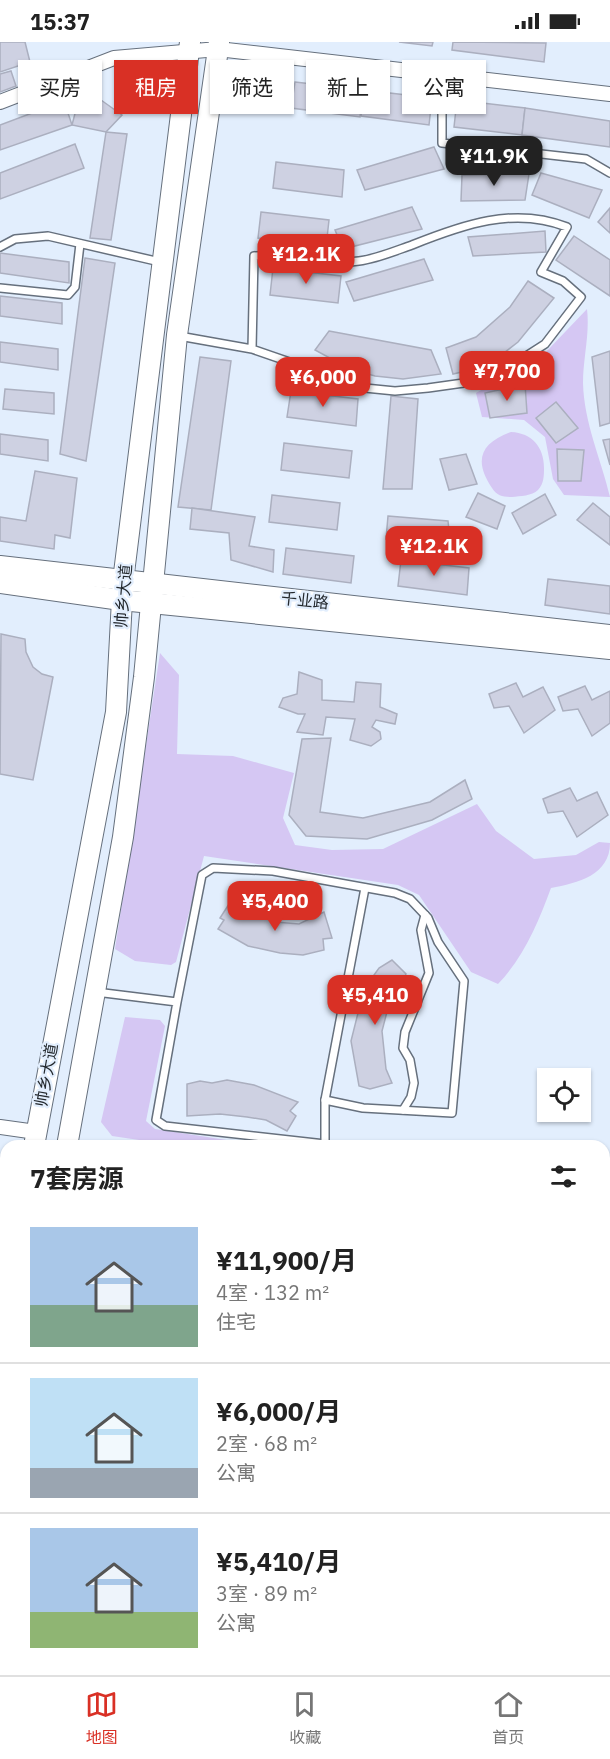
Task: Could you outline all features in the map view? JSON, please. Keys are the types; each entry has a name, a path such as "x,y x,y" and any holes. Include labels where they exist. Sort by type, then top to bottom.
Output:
{"main road":[{"name":"帅乡大道","path":"68,1140 93,992 123,837 152,593 177,335 218,45"},
{"name":"帅乡大道","path":"35,1139 116,712 122,591 161,262 190,47"},
{"name":"千业路","path":"0,566 122,591"},
{"name":"千业路","path":"0,584 152,593 610,635"},
{"name":"千业路","path":"152,593 610,649"}],"street":[{"path":"0,102 114,58 190,47 218,45 402,70"},
{"path":"486,80 610,94"},
{"path":"0,1127 35,1139"}],"lane":[{"path":"442,114 442,143 586,159 610,173"},
{"path":"177,335 252,349 364,388 395,391 485,381 544,344 563,323 581,297 563,281 541,272 567,227 545,218 506,218 468,223 359,261 275,254 254,256 252,349"},
{"path":"0,247 15,240 48,236 161,262"},
{"path":"0,288 68,295 75,287 80,244"},
{"path":"289,1140 174,1127 156,1120 202,875 213,868 273,871 366,888 410,899 425,915 438,942 464,981 452,1113 363,1108 325,1100"},
{"path":"325,1140 325,1100 366,888"},
{"path":"403,1110 411,1097 414,1083 410,1060 403,1048 405,1032 429,973 421,930 425,915"},
{"path":"93,992 177,1002"}],"shaded area":[{"path":"587,309 588,328 583,374 584,398 610,497 564,495 553,479 545,437 524,420 482,417 476,393 544,354"},
{"path":"511,432 531,438 542,454 543,482 538,490 529,495 512,497 498,494 486,478 483,469 483,454 487,447 501,436"},
{"path":"160,653 179,675 177,754 233,756 294,773 283,818 295,845 332,850 383,849 477,804 496,831 534,859 576,855 599,842 610,843 605,863 591,876 551,888 523,951 498,984 471,972 419,895 398,885 204,856 176,962 171,965 135,961 115,949"},
{"path":"125,1017 160,1020 165,1026 146,1121 155,1129 226,1140 139,1140 112,1136 101,1122"}],"building":[{"path":"0,42 25,42 30,60 18,60 18,66 0,72"},
{"path":"399,42 433,42 432,46"},
{"path":"453,42 546,43 544,62 452,50"},
{"path":"11,71 16,86 0,92 0,74"},
{"path":"295,82 306,83 306,110 294,108"},
{"path":"390,93 402,94 402,114 430,114 429,125 361,116 361,114 390,114"},
{"path":"102,101 114,109 114,114 122,115 106,132 72,125 75,114 102,114"},
{"path":"486,103 525,108 522,135 454,127 455,114 486,114"},
{"path":"525,108 610,121 610,147 522,135"},
{"path":"29,114 68,114 72,125 0,150 0,125"},
{"path":"337,114 360,114 360,117"},
{"path":"106,132 127,134 111,240 90,238"},
{"path":"75,144 84,168 0,199 0,173"},
{"path":"434,147 444,169 365,190 357,170"},
{"path":"276,162 344,170 342,197 273,188"},
{"path":"541,173 602,190 589,218 532,195"},
{"path":"529,174 525,200 461,201 462,175"},
{"path":"412,207 422,229 343,249 335,230"},
{"path":"610,208 610,233 598,222"},
{"path":"261,212 329,220 326,247 258,238"},
{"path":"545,231 546,252 473,256 468,237"},
{"path":"574,236 610,260 610,296 556,260"},
{"path":"0,253 69,262 69,283 0,273"},
{"path":"85,258 115,263 86,461 60,454"},
{"path":"424,259 433,280 354,301 346,282"},
{"path":"273,268 341,276 338,303 270,295"},
{"path":"528,281 554,298 518,342 487,366 453,374 446,348 476,337 510,307"},
{"path":"0,296 62,303 62,324 0,316"},
{"path":"329,331 431,350 441,374 403,379 375,376 350,369 315,350"},
{"path":"0,342 58,349 58,370 0,362"},
{"path":"610,351 610,423 600,426 592,357"},
{"path":"200,357 231,361 211,510 178,507"},
{"path":"525,384 527,413 490,418 485,393"},
{"path":"5,389 54,393 54,414 3,409"},
{"path":"291,391 358,399 356,426 287,417"},
{"path":"391,396 418,399 412,489 383,489"},
{"path":"556,402 578,428 556,443 536,418"},
{"path":"0,434 48,440 48,461 0,454"},
{"path":"610,439 610,465 603,440"},
{"path":"284,443 352,451 349,478 281,470"},
{"path":"557,449 584,450 581,481 558,481"},
{"path":"466,454 477,484 449,490 440,459"},
{"path":"35,471 77,478 70,538 55,535 54,549 0,541 0,517 26,521"},
{"path":"478,493 505,506 497,529 466,517"},
{"path":"545,494 556,515 523,534 512,513"},
{"path":"272,495 340,503 337,530 269,522"},
{"path":"593,503 610,517 610,545 577,520"},
{"path":"192,508 255,517 249,546 274,550 273,572 231,560 229,533 190,529"},
{"path":"388,516 448,521 450,540 386,539"},
{"path":"286,548 354,556 351,583 283,574"},
{"path":"401,560 469,568 467,595 398,586"},
{"path":"548,579 610,586 610,614 545,605"},
{"path":"1,634 25,639 26,652 33,667 42,674 53,677 33,780 0,774"},
{"path":"299,672 322,680 322,700 354,702 356,682 381,684 380,707 397,714 395,724 376,720 372,727 380,732 381,739 371,746 350,740 355,719 326,717 323,735 297,732 305,714 298,714 279,707 283,698 297,694"},
{"path":"516,683 523,697 543,687 555,710 524,733 509,706 494,708 489,694"},
{"path":"585,686 592,700 610,691 610,723 592,736 578,709 563,711 558,697"},
{"path":"331,738 320,812 363,818 430,802 465,780 472,799 432,820 367,839 306,836 289,815 302,739"},
{"path":"570,788 577,801 597,792 608,815 577,837 563,811 548,813 543,799"},
{"path":"231,901 275,922 299,924 324,912 332,938 323,939 324,950 303,955 248,946 218,929 224,920 220,918"},
{"path":"392,960 406,974 388,1008 382,1031 386,1069 392,1083 370,1089 359,1086 351,1041 364,989 379,968"},
{"path":"227,1080 254,1085 298,1102 290,1111 296,1116 287,1131 266,1120 247,1117 220,1114 187,1116 187,1084"}]}
